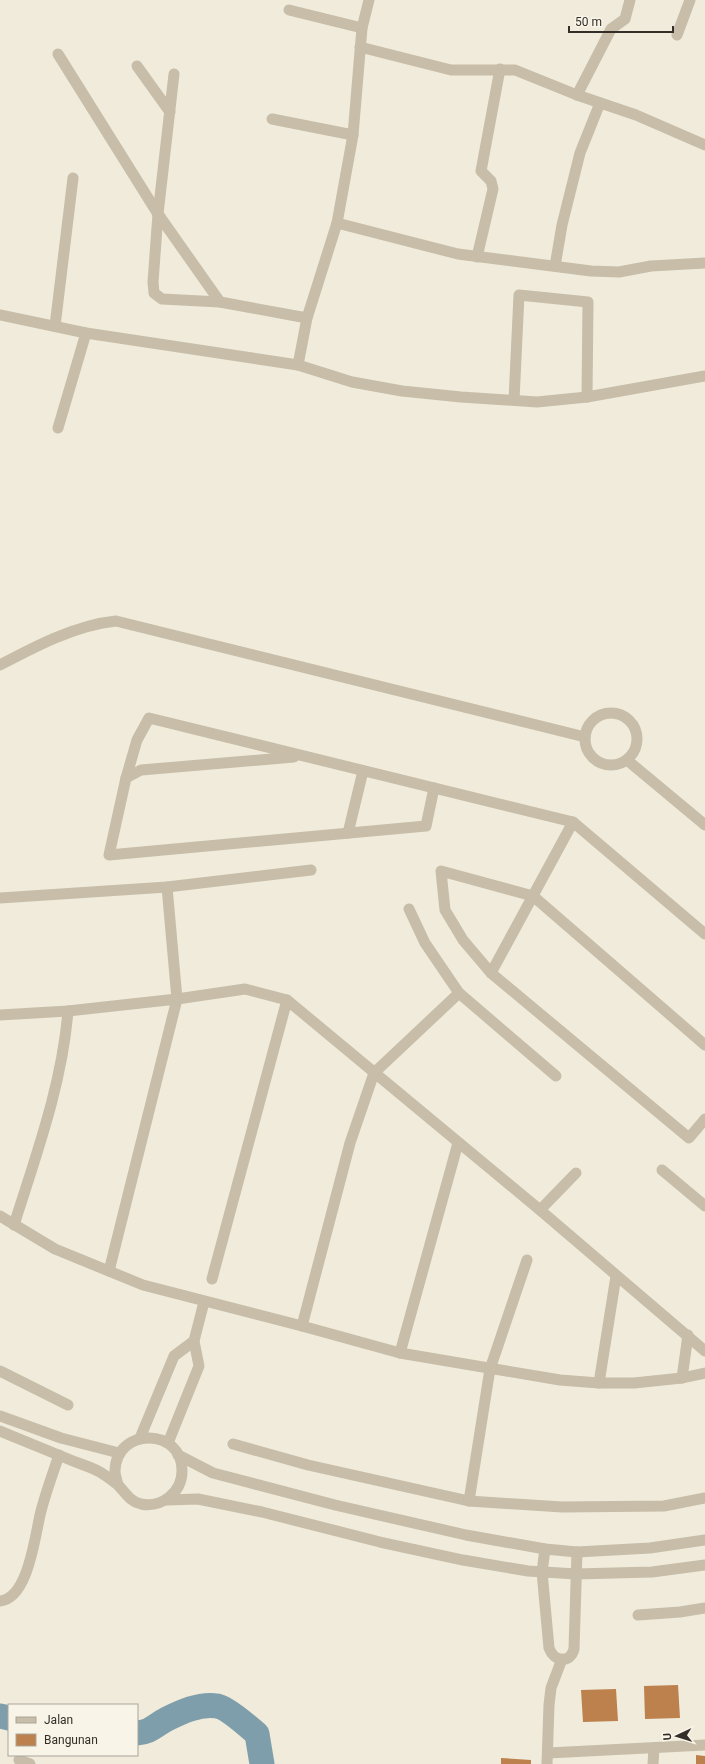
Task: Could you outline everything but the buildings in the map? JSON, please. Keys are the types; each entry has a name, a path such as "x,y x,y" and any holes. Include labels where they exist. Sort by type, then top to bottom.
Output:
{"street":[{"path":"298,365 307,318 337,223 353,135 362,28 369,0"},
{"path":"577,95 611,29 625,19 630,0"},
{"path":"677,35 690,0"},
{"path":"289,10 362,28"},
{"path":"360,47 451,70 514,70 577,95 636,115 705,146"},
{"path":"58,54 158,214 220,302"},
{"path":"136,66 170,112"},
{"path":"477,257 493,189 491,181 480,171 500,69"},
{"path":"174,74 158,214 153,282 154,293 162,299 220,302 307,318"},
{"path":"555,266 562,225 580,153 600,103"},
{"path":"272,119 353,135"},
{"path":"54,326 73,178"},
{"path":"337,223 458,254 591,271 619,272 651,266 705,263"},
{"path":"514,400 519,295 588,302 587,397"},
{"path":"0,315 86,333 298,365 352,382 402,391 537,402 587,397 705,376"},
{"path":"58,428 86,333"},
{"path":"0,665 28,650 80,629 99,623 116,621 585,737"},
{"path":"609,713 624,716 630,721 637,734 636,748 627,760 611,766 595,760 589,754 586,746 585,737 590,724 602,715 609,713"},
{"path":"434,788 426,826 109,855 126,778 137,740 149,718 573,822 705,934"},
{"path":"126,778 140,770 303,756"},
{"path":"627,760 705,825"},
{"path":"348,833 364,770"},
{"path":"491,973 573,822"},
{"path":"0,898 167,887 311,870"},
{"path":"705,1045 533,896 441,871 445,910 463,940 491,973 689,1138 705,1119"},
{"path":"109,1271 177,1000 167,887"},
{"path":"409,909 425,943 459,993 556,1076"},
{"path":"0,1015 68,1011 177,1000 245,989 287,1000 374,1074 540,1210 705,1351"},
{"path":"302,1326 350,1144 374,1074 459,993"},
{"path":"212,1279 287,1000"},
{"path":"14,1225 46,1124 66,1036 68,1011"},
{"path":"400,1353 458,1143"},
{"path":"662,1170 705,1206"},
{"path":"540,1210 576,1173"},
{"path":"0,1216 55,1249 143,1285 204,1302 244,1310 400,1353 560,1380 599,1383 634,1383 682,1378 705,1373"},
{"path":"469,1501 490,1368 527,1260"},
{"path":"599,1383 616,1276"},
{"path":"168,1443 199,1366 194,1340 204,1302"},
{"path":"682,1378 688,1335"},
{"path":"140,1438 174,1356 194,1340"},
{"path":"0,1371 68,1405"},
{"path":"0,1416 61,1438 119,1453"},
{"path":"0,1431 102,1473 118,1486 127,1497 139,1503 153,1504 167,1500 198,1499 262,1512 380,1542 463,1560 528,1571 576,1574 652,1572 705,1565"},
{"path":"118,1486 115,1471 119,1453 127,1445 140,1438 155,1438 168,1443 178,1455 213,1473 328,1503 466,1535 545,1549 577,1552 650,1548 705,1540"},
{"path":"233,1444 308,1465 469,1501 562,1507 664,1506 705,1498"},
{"path":"0,1601 7,1600 16,1591 30,1565 41,1510 59,1455"},
{"path":"167,1500 178,1488 180,1482 182,1471 178,1455"},
{"path":"545,1549 542,1572 549,1648 556,1658 562,1660"},
{"path":"547,1764 551,1688 562,1660 572,1655 574,1649 577,1552"},
{"path":"638,1615 680,1612 705,1608"},
{"path":"548,1753 705,1745"},
{"path":"653,1764 654,1748"},
{"path":"19,1760 30,1764"}],"waterway":[{"path":"138,1733 149,1730 167,1719 197,1707 211,1705 221,1707 232,1713 257,1734 262,1764"},
{"path":"0,1716 8,1718"}]}
